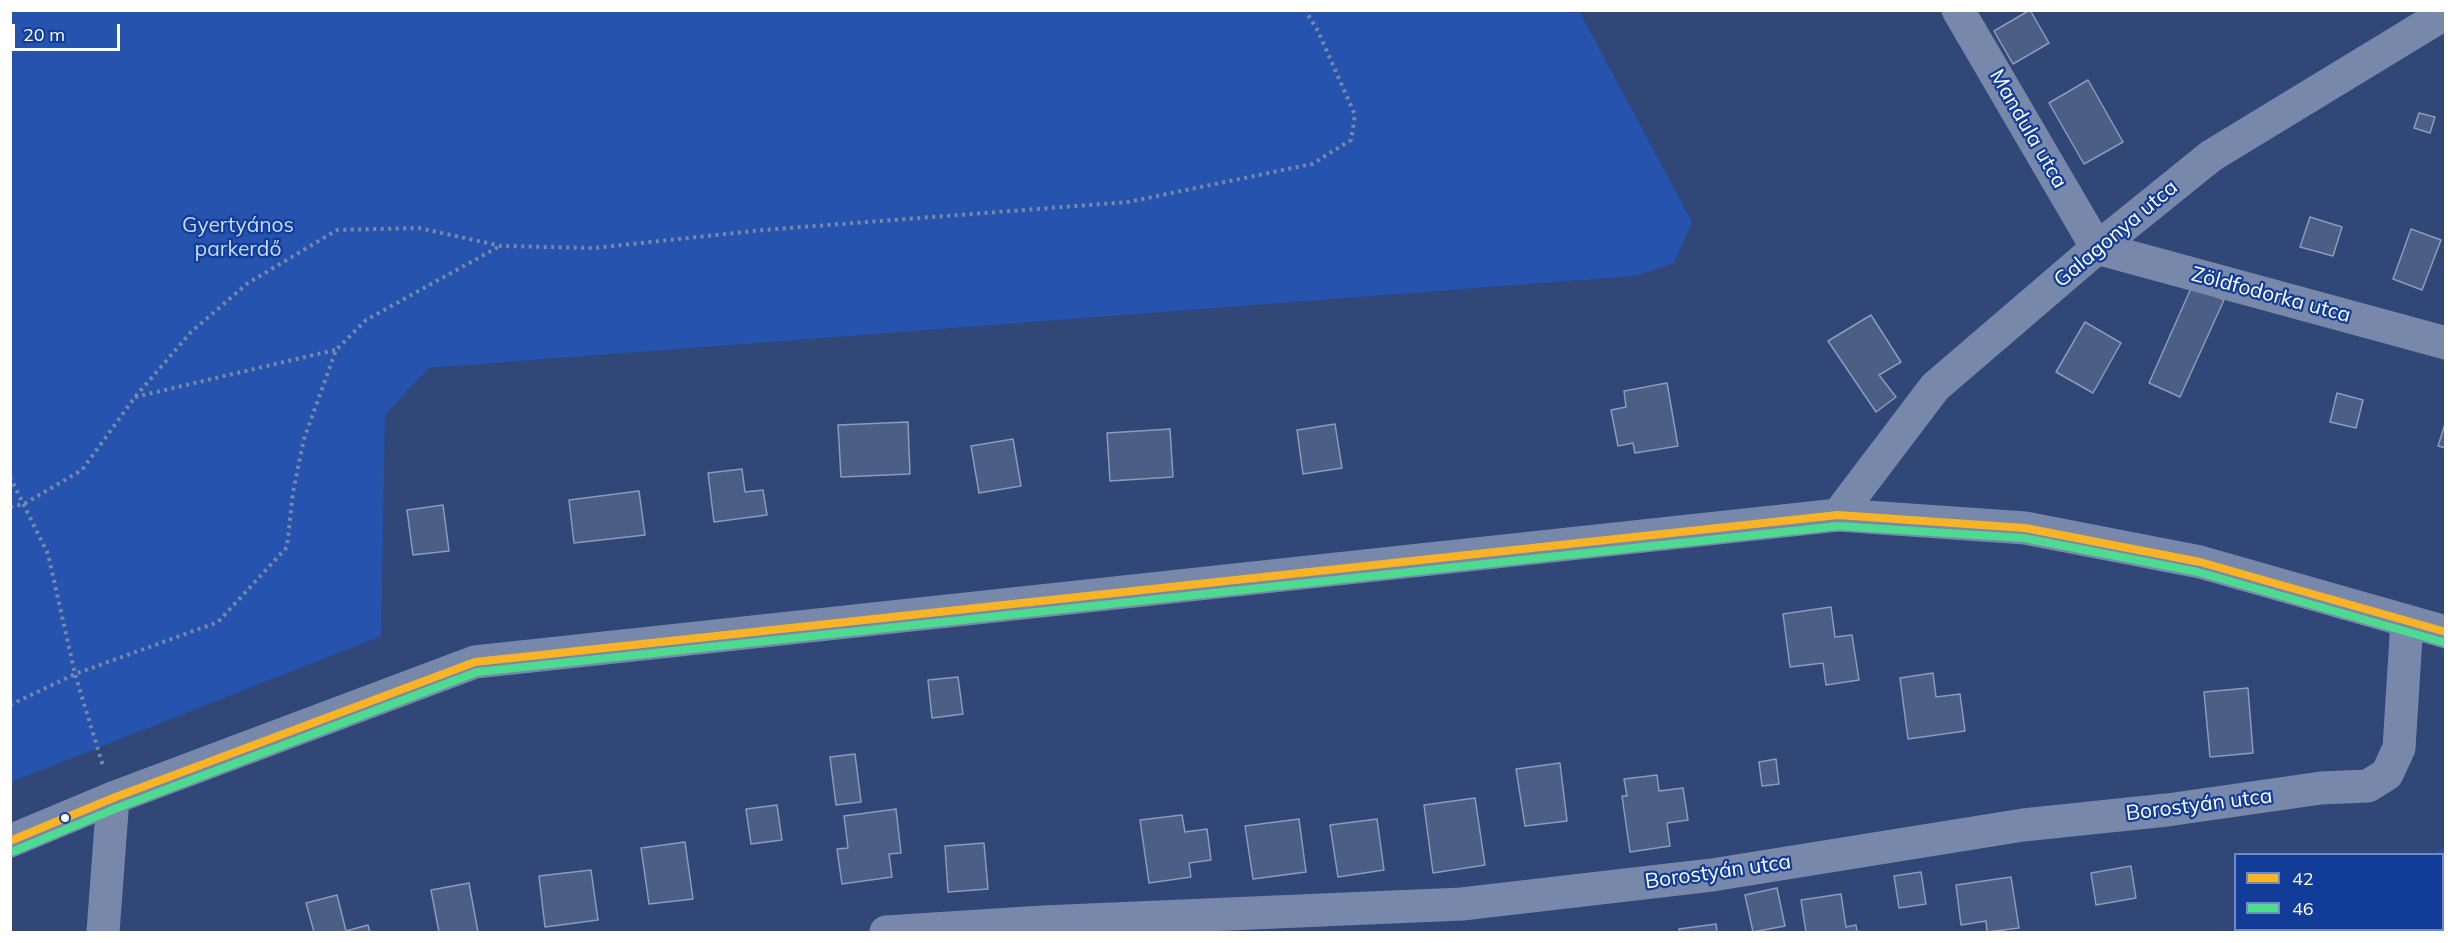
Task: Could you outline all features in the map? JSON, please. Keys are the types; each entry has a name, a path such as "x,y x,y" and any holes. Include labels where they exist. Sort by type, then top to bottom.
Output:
{"street":[{"name":"Mandula utca","path":"1958,10 2097,248"},
{"name":"Galagonya utca","path":"1838,515 1935,387 2097,248 2211,156 2445,13"},
{"name":"Zöldfodorka utca","path":"2097,248 2445,343"},
{"path":"10,841 113,798 475,662 1838,515 2025,528 2200,562 2445,632"},
{"name":"Borostyán utca","path":"886,933 1043,922 1462,904 1712,875 2023,825 2167,810 2321,788 2368,786 2387,774 2399,748 2407,621"},
{"path":"103,933 113,798"}],"path":[{"path":"10,507 24,504 82,470 135,397 191,332 248,282 337,230 419,228 501,246 594,248 763,230 1128,202 1312,164 1351,140 1355,115 1317,31 1305,10"},
{"path":"10,705 75,674 218,622 287,547 292,492 304,439 336,350 366,320 501,246"},
{"path":"135,397 336,350"},
{"path":"10,477 48,554 75,674 113,798"}],"green space":[{"name":"Gyertyános parkerdő","path":"11,10 1579,11 1692,222 1674,263 1635,276 429,368 385,415 381,636 11,782"},
{"path":"2445,848 2445,932 2270,932 2444,931 2444,853 2434,853"}],"building":[{"path":"2030,10 2049,43 2013,64 1994,31"},
{"path":"2088,80 2123,142 2084,164 2049,103"},
{"path":"2419,113 2435,117 2430,133 2414,128"},
{"path":"2310,217 2342,227 2333,256 2300,247"},
{"path":"2411,229 2441,240 2422,290 2393,279"},
{"path":"2192,286 2224,300 2180,397 2149,383"},
{"path":"1871,315 1901,362 1879,375 1896,397 1876,412 1828,341"},
{"path":"2085,322 2121,343 2093,393 2056,372"},
{"path":"1667,383 1678,446 1635,453 1633,443 1618,446 1611,410 1626,407 1624,391"},
{"path":"2337,393 2363,400 2356,428 2330,422"},
{"path":"2446,421 2446,448 2438,446"},
{"path":"908,422 910,474 841,477 838,425"},
{"path":"1335,424 1342,468 1303,474 1297,430"},
{"path":"1170,429 1173,477 1110,481 1107,433"},
{"path":"1013,439 1021,486 979,493 971,446"},
{"path":"742,469 745,492 763,490 767,515 714,522 708,473"},
{"path":"639,491 645,535 574,543 569,500"},
{"path":"443,505 449,551 413,555 407,510"},
{"path":"1831,607 1835,637 1852,635 1859,680 1826,685 1823,663 1790,667 1783,614"},
{"path":"1933,673 1936,697 1960,694 1965,731 1908,739 1900,678"},
{"path":"958,677 963,714 932,718 928,680"},
{"path":"2248,688 2253,753 2210,757 2204,692"},
{"path":"855,754 861,802 836,805 830,757"},
{"path":"1776,759 1779,784 1762,786 1759,762"},
{"path":"1560,763 1567,821 1525,826 1516,769"},
{"path":"1657,775 1659,791 1683,788 1688,820 1667,823 1670,846 1630,852 1622,796 1627,796 1624,779"},
{"path":"1475,798 1485,865 1433,873 1424,805"},
{"path":"777,805 782,840 751,844 746,809"},
{"path":"896,809 901,853 889,854 892,877 842,884 837,849 848,848 844,816"},
{"path":"1182,815 1185,832 1207,829 1211,860 1189,863 1191,877 1149,883 1140,820"},
{"path":"1299,819 1306,872 1253,879 1245,826"},
{"path":"1377,819 1384,870 1338,877 1330,825"},
{"path":"685,842 693,899 649,904 641,848"},
{"path":"984,843 988,889 948,892 945,846"},
{"path":"2131,866 2136,898 2096,905 2091,873"},
{"path":"591,870 598,920 545,927 539,876"},
{"path":"1921,872 1926,904 1899,908 1894,876"},
{"path":"2011,877 2019,928 1987,932 1986,921 1961,925 1956,885"},
{"path":"469,883 478,932 439,932 431,890"},
{"path":"1777,888 1785,926 1753,932 1745,895"},
{"path":"1841,894 1846,927 1856,925 1857,932 1806,932 1801,900"},
{"path":"337,895 346,931 368,925 370,932 314,932 306,903"},
{"path":"1716,924 1717,932 1680,932 1679,929"}],"transit line":[{"name":"42","path":"10,841 113,798 475,662 1838,515 2025,528 2200,562 2446,632"},
{"name":"46","path":"14,851 117,808 477,672 1838,526 2024,538 2198,572 2443,642"}]}
